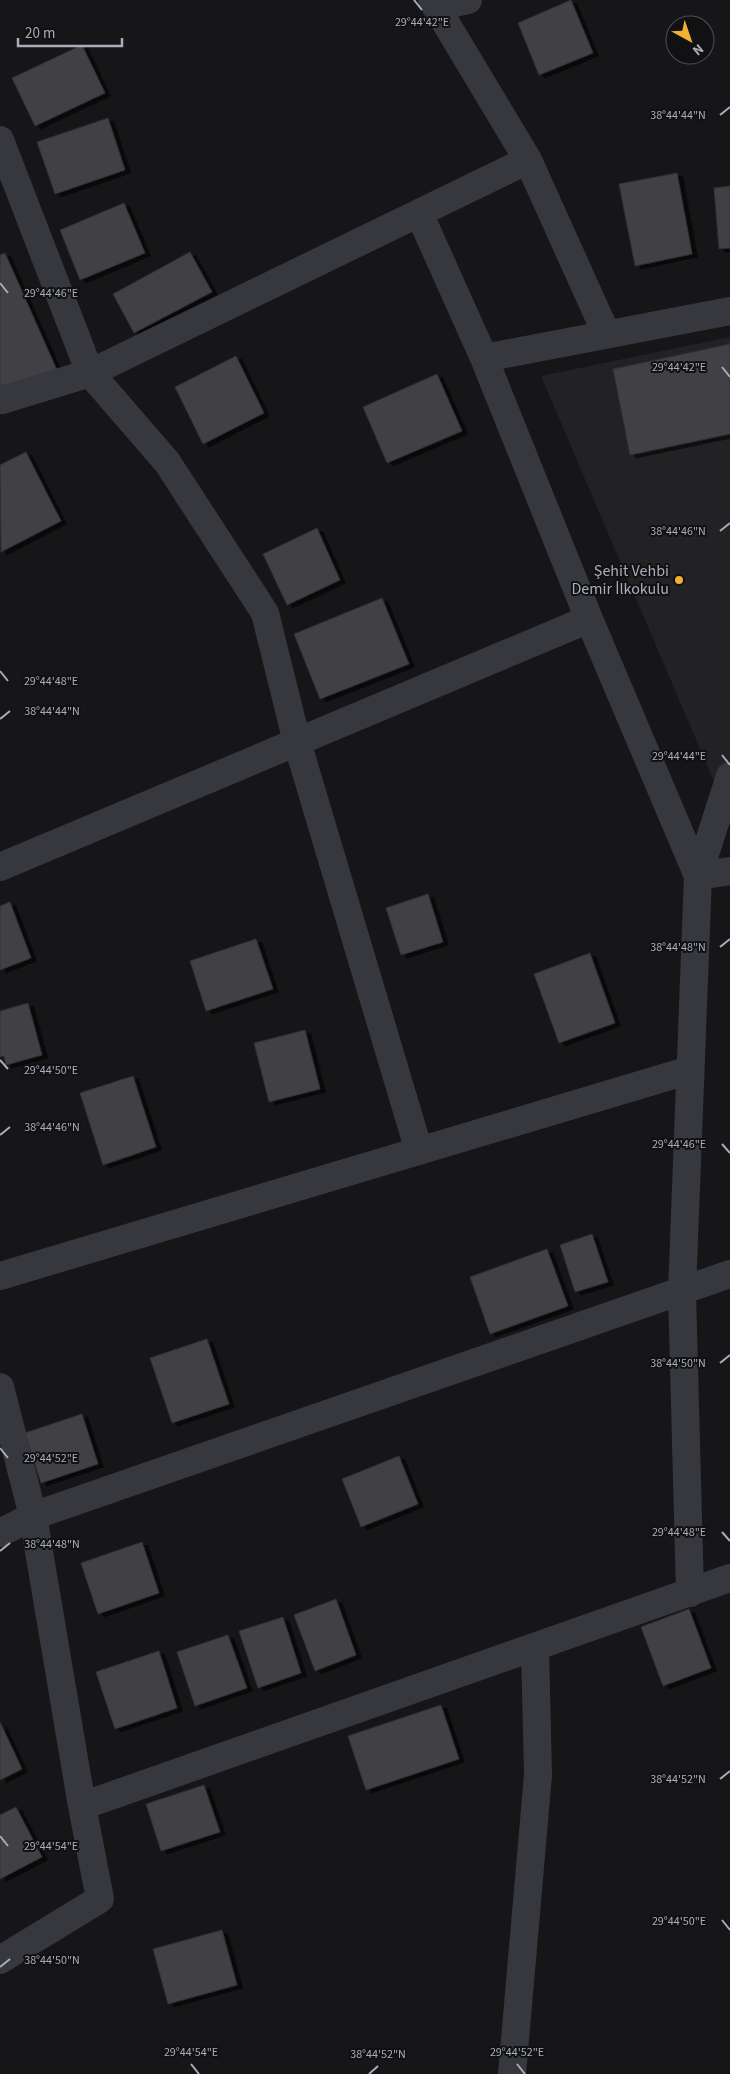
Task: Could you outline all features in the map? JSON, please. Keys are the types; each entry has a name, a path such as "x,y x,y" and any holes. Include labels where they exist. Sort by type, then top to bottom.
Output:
{"street":[{"path":"468,0 434,4 528,160 606,333"},
{"path":"0,140 90,373 167,462 265,613 297,742 419,1151"},
{"path":"0,398 2,400 90,373 528,160"},
{"path":"419,213 484,358 590,619 698,876"},
{"path":"484,358 606,333 730,311"},
{"path":"0,867 590,619"},
{"path":"690,1592 682,1292 698,876 730,776"},
{"path":"698,876 730,870"},
{"path":"0,1276 690,1070"},
{"path":"0,1533 33,1516 730,1274"},
{"path":"0,1387 33,1516 82,1806 100,1899 0,1960"},
{"path":"82,1806 730,1578"},
{"path":"512,2074 538,1775 535,1647"}],"shaded area":[{"name":"Şehit Vehbi Demir İlkokulu","path":"730,337 730,783 724,805 541,376"}],"building":[{"path":"571,0 593,53 539,75 518,23"},
{"path":"82,45 105,93 35,126 12,78"},
{"path":"108,118 125,170 55,194 37,142"},
{"path":"677,173 692,254 635,266 619,184"},
{"path":"730,186 730,248 719,249 714,188"},
{"path":"124,203 145,253 80,280 60,230"},
{"path":"190,252 212,292 134,333 113,294"},
{"path":"5,253 60,377 0,403 0,255"},
{"path":"730,344 730,434 630,455 613,369"},
{"path":"236,356 264,413 203,444 175,387"},
{"path":"437,374 462,431 387,463 363,407"},
{"path":"26,452 61,521 1,552 0,465"},
{"path":"317,528 340,580 287,605 263,554"},
{"path":"382,598 409,664 320,699 294,634"},
{"path":"428,894 443,942 401,955 386,908"},
{"path":"10,902 31,958 0,970 0,906"},
{"path":"256,939 273,989 206,1011 190,961"},
{"path":"590,953 615,1023 559,1043 534,974"},
{"path":"28,1003 42,1055 6,1065 4,1056 0,1057 0,1011"},
{"path":"305,1030 320,1089 269,1102 254,1043"},
{"path":"133,1076 156,1147 103,1165 80,1093"},
{"path":"592,1234 608,1282 575,1292 560,1245"},
{"path":"547,1249 568,1306 490,1334 470,1277"},
{"path":"207,1339 229,1404 172,1423 150,1358"},
{"path":"82,1414 98,1464 41,1483 25,1433"},
{"path":"399,1456 418,1504 361,1527 342,1479"},
{"path":"142,1542 159,1593 98,1614 81,1563"},
{"path":"336,1599 356,1655 315,1671 294,1615"},
{"path":"689,1609 711,1668 663,1686 641,1627"},
{"path":"283,1617 301,1673 258,1688 239,1631"},
{"path":"228,1635 247,1688 195,1706 177,1652"},
{"path":"159,1651 177,1708 115,1729 96,1672"},
{"path":"441,1705 459,1759 366,1790 348,1736"},
{"path":"0,1722 22,1769 0,1780"},
{"path":"204,1785 220,1832 161,1851 146,1804"},
{"path":"16,1807 42,1857 0,1879 0,1815"},
{"path":"222,1930 237,1985 168,2004 153,1949"}],"place":[{"name":"Şehit Vehbi Demir İlkokulu","path":"679,580"}]}
